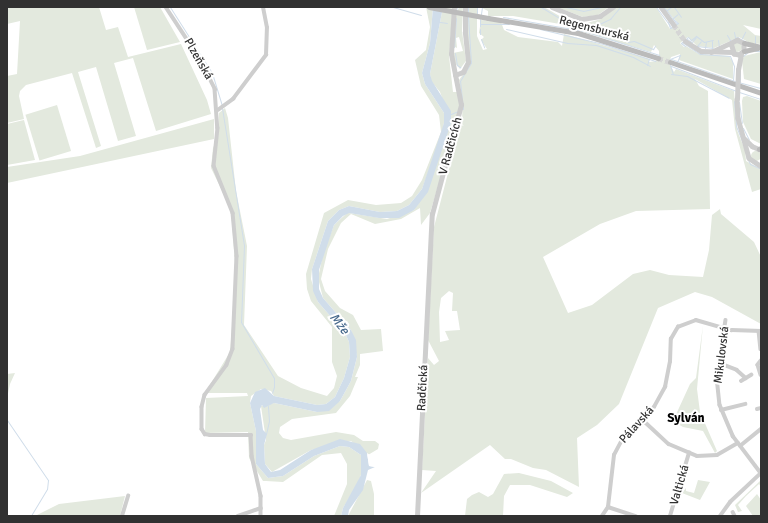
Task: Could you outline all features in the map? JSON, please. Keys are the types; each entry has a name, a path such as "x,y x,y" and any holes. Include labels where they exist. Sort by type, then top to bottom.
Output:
{"main road":[{"name":"Regensburská","path":"429,7 578,33 658,58"},
{"path":"744,43 761,48"},
{"path":"743,53 761,48"},
{"path":"670,62 750,90 761,92"},
{"path":"750,90 761,96"}],"street":[{"name":"Plzeňská","path":"166,7 210,75 221,108 216,139 214,166 233,214 237,265 233,349 227,365 205,395 202,407 202,429 205,434 210,435 251,435 261,508"},
{"path":"221,108 233,99 266,55 267,28 263,7"},
{"name":"V Radčicích","path":"429,260 432,214 461,114 461,100 455,75 451,47 454,7"},
{"path":"455,75 463,72 468,62 465,32 465,7"},
{"path":"552,7 582,20 600,16 613,7"},
{"path":"661,7 674,25"},
{"path":"685,40 697,49 711,52 743,53"},
{"path":"711,52 737,40 744,43 743,53 738,68 738,118 750,161 759,164"},
{"path":"731,44 738,68"},
{"path":"743,136 759,149 749,154"},
{"name":"Radčická","path":"417,516 429,260"},
{"name":"Pálavská","path":"602,516 608,507 614,455 622,440 643,420 656,404 665,387 670,362 671,339 678,327 696,320 724,329 760,331"},
{"name":"Mikulovská","path":"726,320 717,386 721,410 739,445 761,473"},
{"path":"760,331 761,350"},
{"path":"761,361 758,365 761,375"},
{"path":"719,363 737,370 746,378"},
{"path":"741,381 751,375"},
{"path":"721,410 745,404"},
{"path":"643,420 664,440 689,453 712,456 739,445 761,429"},
{"name":"Valtická","path":"670,516 689,453"},
{"path":"720,516 735,497 761,473"},
{"path":"122,516 128,496"},
{"path":"608,507 636,516"},
{"path":"238,516 261,508 261,516"}],"shaded area":[{"path":"7,7 99,7 106,30 118,27 128,57 181,44 207,100 211,114 156,131 133,58 114,63 136,136 118,141 96,67 78,72 101,146 96,148 72,73 26,85 20,91 19,96 24,119 7,123 7,76 17,74 20,21 7,24"},
{"path":"134,7 160,7 180,42 147,50"},
{"path":"426,7 433,7 430,43 422,73 425,84 444,113 444,123 441,138 422,189 409,205 397,211 380,212 349,206 339,210 328,221 312,269 311,279 318,302 345,333 349,342 350,357 344,378 335,397 326,404 317,405 274,396 271,391 261,389 251,396 250,403 256,431 256,464 268,478 283,476 314,456 340,446 349,447 361,455 361,475 356,487 343,508 341,516 334,516 347,484 347,464 341,453 322,455 283,482 263,481 249,458 248,432 205,433 206,398 248,396 247,393 205,393 230,352 236,277 231,209 211,168 213,148 218,137 219,113 225,108 228,118 236,191 247,246 244,325 278,376 301,388 327,396 334,388 337,376 332,362 332,327 311,301 307,289 306,274 324,213 348,200 376,205 401,203 412,196 422,180 441,132 439,115 421,86 415,60 426,50 430,27"},
{"path":"443,7 453,7 449,56 453,92 461,92 459,80 470,65 466,32 467,7 477,7 477,36 483,50 487,49 481,40 484,37 479,33 481,20 501,22 504,30 518,37 558,42 562,46 564,34 649,59 649,62 656,61 659,57 659,51 654,45 651,52 566,27 566,25 513,16 488,16 488,11 482,8 544,7 563,18 587,23 601,19 617,7 656,7 670,29 678,23 663,7 761,7 761,29 743,25 755,35 761,36 761,44 750,43 739,37 714,48 697,46 688,37 680,43 684,47 686,46 699,54 729,56 733,62 733,79 679,60 680,54 671,57 669,63 674,72 676,69 734,91 737,130 745,150 746,161 761,169 761,189 752,192 735,129 732,100 695,79 699,86 708,91 710,209 636,211 600,224 543,257 568,313 592,305 633,274 650,270 669,275 703,277 709,250 712,215 720,209 721,214 754,242 761,257 761,324 712,297 695,292 658,308 619,404 597,425 577,438 579,487 546,470 533,468 511,459 505,459 490,445 421,493 436,471 422,470 428,358 434,365 439,361 428,340 434,227 462,119 463,100 430,213 421,225 420,208 401,219 375,224 351,214 341,223 328,249 321,279 325,291 340,308 353,315 361,330 381,329 383,351 360,354 360,365 355,377 358,377 350,396 336,413 292,419 280,427 279,433 283,438 291,440 336,432 354,435 363,441 375,441 379,444 378,449 368,455 351,441 311,450 272,472 265,464 264,445 266,440 261,406 274,403 317,412 340,401 351,381 357,357 351,330 323,298 318,278 323,254 334,225 347,213 387,219 414,210 451,123 440,92 431,81 430,74","holes":["449,291 453,293 452,311 457,311 460,330 445,331 449,340 440,342 439,312 441,298"]},
{"path":"459,7 463,7 462,31 466,61 460,69 454,62 453,53 463,51 459,37 456,38 457,48 453,46 455,18"},
{"path":"557,7 609,7 598,15 583,17"},
{"path":"735,42 739,42 742,47 739,52 735,52 732,49 732,45"},
{"path":"761,52 761,84 744,79 742,61 744,56"},
{"path":"747,96 761,101 761,144 751,139 743,122 742,101 743,97"},
{"path":"57,105 71,151 39,161 25,115"},
{"path":"214,119 214,139 7,183 7,167 80,156"},
{"path":"24,120 35,160 7,165 7,124"},
{"path":"754,151 758,151 760,152 760,160 754,161 751,158 751,154"},
{"path":"703,325 697,389 700,412 717,451 715,453 703,431 683,427 673,421 690,384 696,378"},
{"path":"15,373 10,384 7,398 7,374"},
{"path":"519,473 551,481 573,493 567,497 530,485 510,485 504,496 503,516 465,516 467,499 472,495 479,492 488,497 493,494 504,474"},
{"path":"367,480 371,481 374,494 374,516 348,516"},
{"path":"698,480 710,482 700,500 682,493 686,488 686,491 694,493"},
{"path":"760,481 761,487 759,484 746,496 738,505 742,511 738,512 735,505"},
{"path":"757,494 761,500 761,515 753,516 746,506"},
{"path":"125,496 120,516 35,516 59,504"}],"water":[{"name":"Mže","path":"433,7 443,7 430,74 432,81 451,111 451,123 428,192 414,210 399,218 379,218 349,213 343,216 334,225 319,270 319,289 323,298 351,330 356,340 357,357 351,381 340,401 329,411 317,412 274,403 264,408 262,405 260,409 263,430 267,434 264,445 265,464 271,472 280,470 311,450 340,439 360,444 367,453 369,466 375,467 374,470 368,470 363,490 349,510 348,516 341,516 343,508 361,475 361,455 349,447 340,446 314,456 283,476 268,478 256,464 256,431 250,403 255,392 265,388 274,396 317,405 326,404 335,397 344,378 350,357 349,342 345,333 318,302 313,291 312,269 328,221 339,210 349,206 380,212 397,211 409,205 422,189 444,123 444,113 425,84 422,73 430,43"}],"pier":[{"path":"367,453 370,455 370,465 376,466 375,471 370,472 369,480 368,470 375,467 369,466"}],"waterway":[{"path":"170,7 212,73 222,105"},
{"path":"393,7 421,15"},
{"path":"456,11 457,7"},
{"path":"468,7 468,12"},
{"path":"477,7 477,14"},
{"path":"481,14 482,7"},
{"path":"514,7 524,7"},
{"path":"541,7 559,18 595,26 610,19 620,7"},
{"path":"566,7 583,11 602,7"},
{"path":"656,7 671,27"},
{"path":"664,7 676,23"},
{"path":"667,10 671,7"},
{"path":"674,7 681,17"},
{"path":"673,18 678,14"},
{"path":"463,109 460,81 471,63 468,16"},
{"path":"503,17 584,31 659,55"},
{"path":"454,47 456,18"},
{"path":"480,19 480,26"},
{"path":"673,19 678,23 675,25"},
{"path":"440,22 447,23"},
{"path":"668,22 670,28 673,27"},
{"path":"480,24 509,24"},
{"path":"597,24 599,30 628,42 634,41 653,49 655,46"},
{"path":"480,29 480,34"},
{"path":"506,29 567,43 596,45 633,57 650,66"},
{"path":"540,29 603,44 655,61"},
{"path":"734,32 735,37"},
{"path":"742,38 745,32"},
{"path":"727,35 730,40"},
{"path":"690,41 696,36 704,42 713,40"},
{"path":"755,36 755,43"},
{"path":"685,46 681,43 688,37 691,40"},
{"path":"692,42 696,37"},
{"path":"729,42 737,37 745,41"},
{"path":"481,39 484,47"},
{"path":"687,39 691,42"},
{"path":"718,40 719,47"},
{"path":"697,46 701,41"},
{"path":"712,41 712,48"},
{"path":"682,42 700,54 730,56 734,66 733,80"},
{"path":"705,48 706,42"},
{"path":"697,46 713,48"},
{"path":"755,51 761,51"},
{"path":"743,56 748,52"},
{"path":"455,53 457,65 460,67"},
{"path":"670,59 680,55 677,62"},
{"path":"647,65 649,59"},
{"path":"671,59 735,81"},
{"path":"670,65 673,74"},
{"path":"671,66 736,91"},
{"path":"740,69 740,82"},
{"path":"671,74 687,76 729,98"},
{"path":"738,82 761,88"},
{"path":"739,92 761,99"},
{"path":"734,101 736,126 743,143"},
{"path":"739,102 742,123"},
{"path":"222,108 244,245 241,322 274,378 272,393"},
{"path":"451,114 458,111"},
{"path":"743,128 749,140"},
{"path":"746,156 750,164 761,169"},
{"path":"266,434 269,421 268,406"},
{"path":"7,420 48,480 47,489 31,516"}],"tunnel":[{"path":"674,25 685,41"},
{"path":"658,58 670,62"}],"district":[{"name":"Sylván","path":"686,418"}]}
